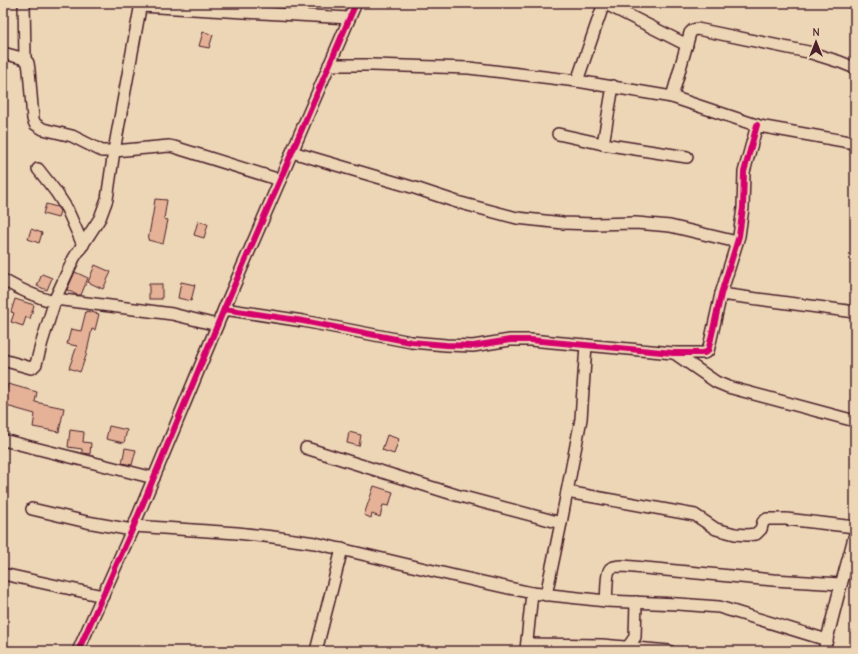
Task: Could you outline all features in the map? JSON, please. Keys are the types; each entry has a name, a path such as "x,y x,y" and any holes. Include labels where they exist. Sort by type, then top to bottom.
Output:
{"street":[{"path":"24,3 25,59 28,63 29,70 33,119 36,124 43,129 72,136 102,151 114,152 170,146 280,180"},
{"path":"78,651 133,528 217,325 356,3"},
{"path":"577,81 604,3 687,45"},
{"path":"3,360 31,368 36,364 55,301 74,258 100,218 107,198 141,4 349,18"},
{"path":"672,97 690,33 697,29 808,52 855,68"},
{"path":"3,53 25,59"},
{"path":"329,65 469,68 613,86 672,97 757,125 855,143"},
{"path":"603,144 613,86"},
{"path":"224,309 303,320 411,342 473,346 510,340 530,340 673,353 704,354 708,351 721,294 739,236 743,208 744,172 757,125"},
{"path":"558,134 603,144 687,157"},
{"path":"292,152 415,188 457,202 517,218 563,223 670,226 737,242"},
{"path":"38,169 67,209 83,245"},
{"path":"3,280 40,298 172,314 217,325"},
{"path":"721,294 855,312"},
{"path":"546,595 581,419 586,345"},
{"path":"673,353 716,382 728,387 855,421"},
{"path":"3,440 154,478"},
{"path":"306,448 456,496 561,523"},
{"path":"567,492 695,515 716,529 735,534 756,534 761,529 763,522 767,519 786,519 855,528"},
{"path":"32,509 87,522 133,528 230,532 315,543 455,576 546,595 606,601 719,607 825,646 855,534"},
{"path":"316,651 342,549"},
{"path":"606,601 608,574 610,569 622,566 773,580 841,584"},
{"path":"3,574 103,596"},
{"path":"532,593 526,647 628,647 669,651"},
{"path":"628,647 635,637 636,602"},
{"path":"635,637 645,648"}],"building":[{"path":"203,32 213,35 209,48 199,46"},
{"path":"155,199 167,200 164,219 168,220 163,244 148,240"},
{"path":"46,204 57,207 60,211 58,218 43,214"},
{"path":"198,221 208,224 204,238 194,235"},
{"path":"31,229 42,233 39,243 28,239"},
{"path":"95,265 111,272 103,289 88,282"},
{"path":"75,272 88,278 81,295 77,295 67,290"},
{"path":"42,274 52,278 47,290 37,286"},
{"path":"181,282 195,285 191,301 178,298"},
{"path":"149,284 162,284 162,299 149,299"},
{"path":"15,299 34,305 30,319 26,317 23,326 11,322 14,313 11,312"},
{"path":"86,311 99,314 95,330 92,329 86,356 80,372 69,368 77,346 67,344 71,329 81,331"},
{"path":"8,384 37,392 35,402 64,408 59,432 33,427 35,414 3,405"},
{"path":"109,426 127,430 124,443 106,439"},
{"path":"70,430 84,432 83,442 91,443 90,454 82,453 82,449 68,447"},
{"path":"349,432 361,435 359,446 347,443"},
{"path":"387,435 399,439 394,454 382,450"},
{"path":"125,448 136,450 132,465 122,463"},
{"path":"374,486 393,492 389,506 383,505 380,517 372,514 371,518 364,515"}],"railway":[{"path":"853,651 855,641"}],"cycle path":[{"path":"78,651 132,530 224,309 356,3"},
{"path":"224,309 303,321 411,342 473,346 510,340 530,340 673,353 704,353 708,351 721,294 739,236 743,208 744,172 757,125"}]}
